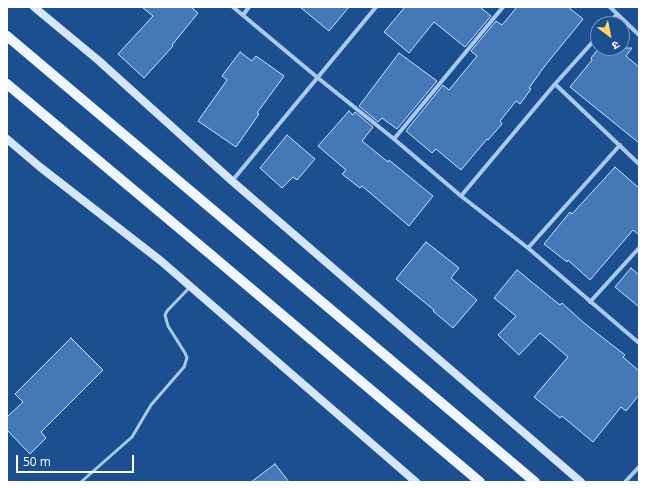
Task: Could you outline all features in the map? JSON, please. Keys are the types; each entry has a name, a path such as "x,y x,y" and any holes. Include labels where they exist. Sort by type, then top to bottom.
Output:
{"main road":[{"path":"7,36 535,482"},
{"path":"7,84 480,482"}],"street":[{"path":"34,7 98,60 232,181 581,482"},
{"path":"233,7 461,196 528,248 639,343"},
{"path":"243,15 249,7"},
{"path":"232,181 376,7"},
{"path":"394,139 503,7"},
{"path":"610,7 639,35"},
{"path":"461,196 555,84 590,45"},
{"path":"555,84 639,164"},
{"path":"7,139 40,167 161,261 416,482"},
{"path":"528,248 620,145"},
{"path":"590,302 639,248"},
{"path":"625,482 639,467"}],"lane":[{"path":"81,482 132,437 151,404 184,367 187,358 168,326 165,315 190,286"}],"building":[{"path":"142,7 191,7 198,13 172,45 173,46 144,78 118,54 153,16"},
{"path":"300,7 349,7 329,31"},
{"path":"405,7 480,7 491,16 465,47 434,22 409,53 384,32"},
{"path":"517,7 568,7 583,19 544,67 520,104 516,101 500,121 502,124 488,140 487,139 461,170 436,149 432,153 406,131 443,85 449,90 477,56 471,51 496,21 502,25"},
{"path":"240,52 252,61 256,56 284,76 257,113 259,114 236,147 198,121 227,80 222,76"},
{"path":"399,53 437,81 397,129 382,118 378,122 359,106"},
{"path":"593,56 626,56 639,67 639,143 570,87 592,60 591,58"},
{"path":"349,111 353,115 355,112 373,127 362,141 388,162 389,160 433,196 409,226 362,186 360,188 342,174 346,170 318,146"},
{"path":"287,135 315,159 297,180 293,177 282,188 260,168"},
{"path":"615,167 639,188 639,235 633,230 590,280 568,260 567,262 544,244 570,212 572,214"},
{"path":"426,242 459,268 451,278 477,300 453,328 433,311 434,310 396,279"},
{"path":"631,268 639,275 639,307 615,287"},
{"path":"517,270 560,305 562,303 584,323 625,355 623,357 639,371 639,395 626,411 621,407 593,442 562,416 560,418 534,397 568,357 540,333 519,355 498,335 516,316 494,298"},
{"path":"71,338 103,370 41,432 46,438 30,454 7,430 7,417 23,402 15,394"},
{"path":"275,464 289,482 251,482"}]}
